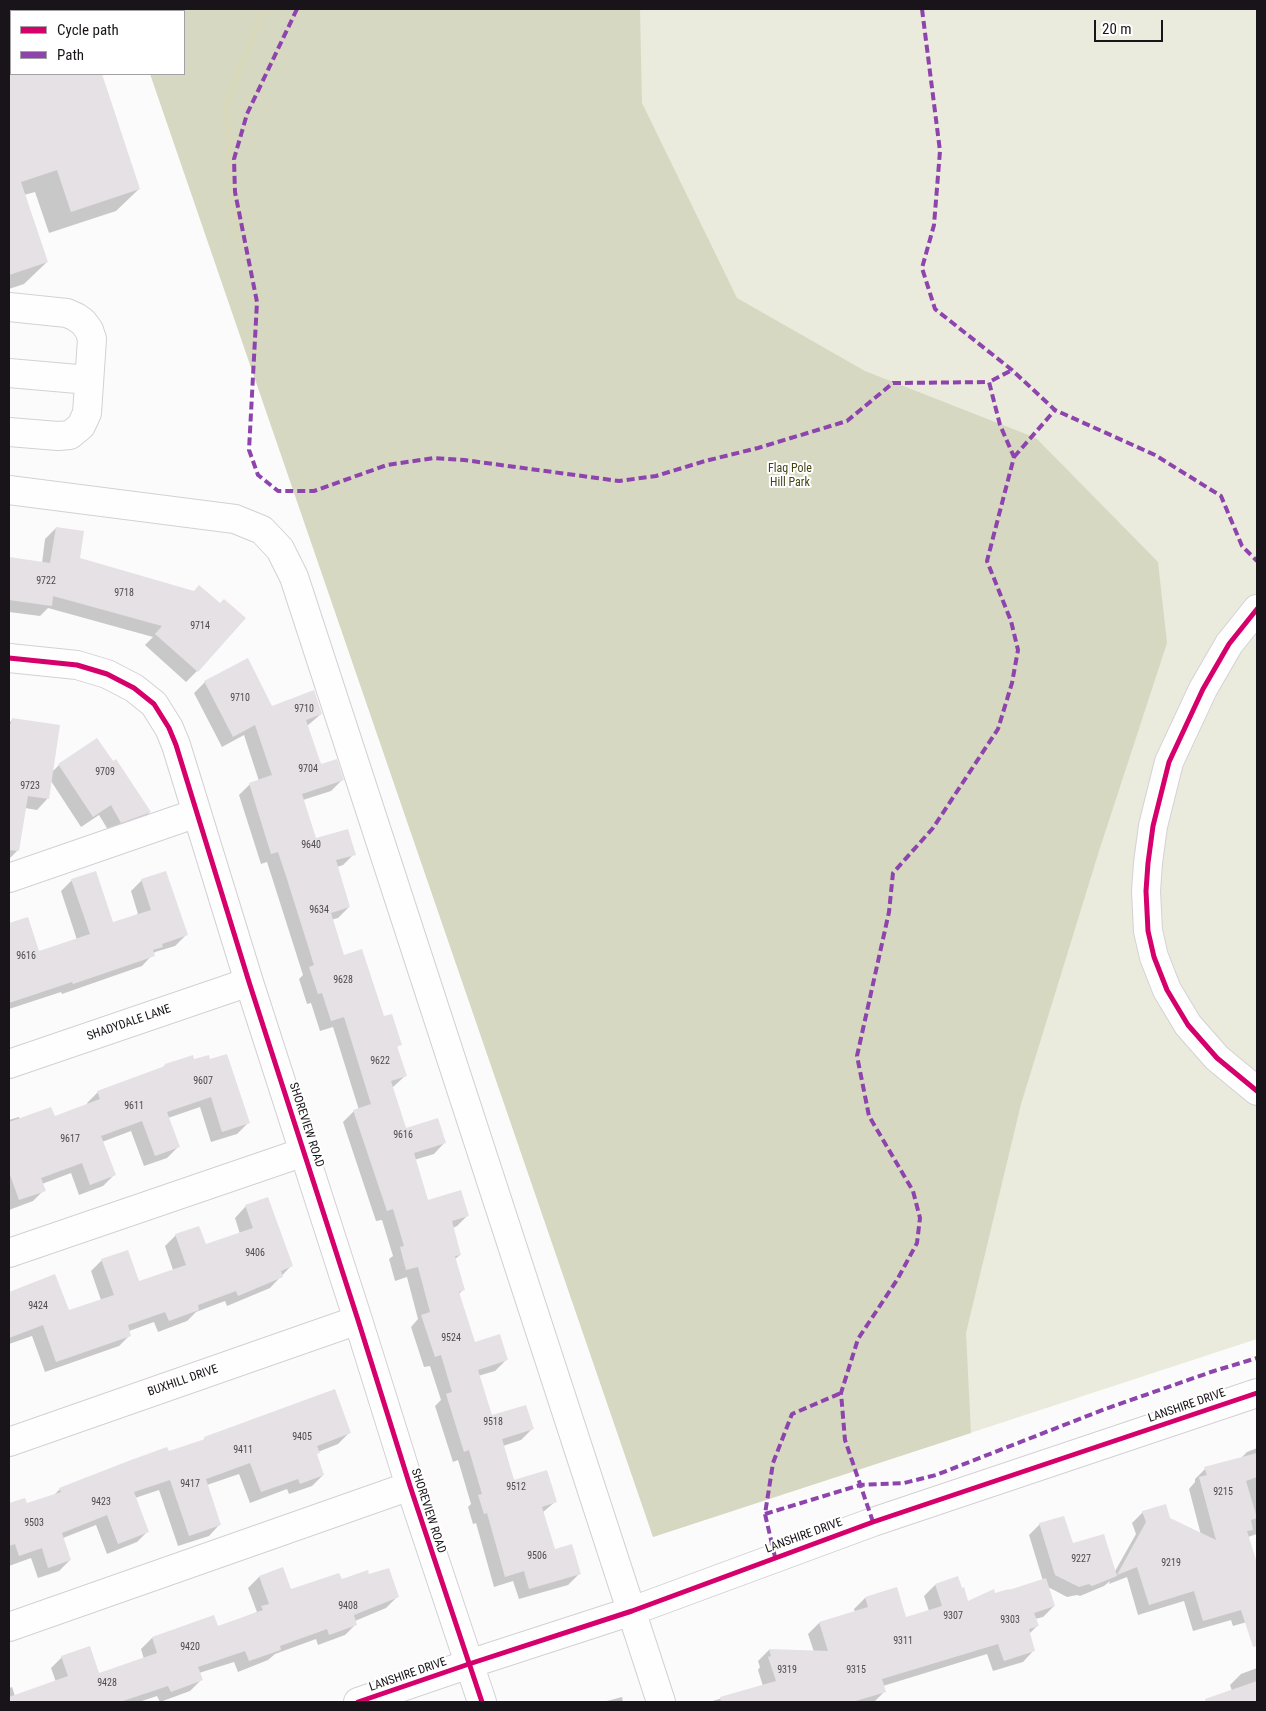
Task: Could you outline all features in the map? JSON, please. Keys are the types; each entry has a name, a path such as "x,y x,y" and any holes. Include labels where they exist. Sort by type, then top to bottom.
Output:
{"street":[{"path":"9,307 67,313 83,322 89,330 92,339 87,413 81,426 70,435 58,436 9,432"},
{"path":"9,373 89,380"},
{"path":"9,490 235,519 262,530 280,549 294,577 661,1702"},
{"path":"1257,609 1229,644 1202,689 1169,762 1153,826 1146,891 1148,931 1154,957 1167,990 1188,1025 1217,1058 1257,1091"},
{"name":"SHOREVIEW ROAD","path":"9,658 77,666 107,674 134,688 154,704 169,728 176,745 249,982 410,1486 482,1702"},
{"path":"9,878 197,813"},
{"name":"SHADYDALE LANE","path":"9,1064 249,982"},
{"path":"9,1253 304,1152"},
{"name":"BUXHILL DRIVE","path":"9,1442 358,1320"},
{"name":"LANSHIRE DRIVE","path":"358,1702 632,1611 873,1522 1257,1393"},
{"path":"9,1628 410,1486"}],"green space":[{"path":"9,9 128,9 10,10 9,47"},
{"name":"Flag Pole Hill Park","path":"640,9 642,103 737,298 865,371 1036,438 1158,562 1167,643 1099,851 1021,1104 966,1333 971,1433 653,1537 150,75 185,75 185,10 128,10"},
{"name":"Flag Pole Hill Park","path":"1257,9 1257,1339 653,1537 184,75 185,10 128,10"}],"building":[{"path":"9,74 102,75 140,189 71,212 57,170 21,182 48,262 9,275"},
{"path":"56,527 84,531 80,558 194,591 199,585 220,603 224,599 246,618 198,672 155,634 162,626 53,596 52,606 9,600 9,557 50,563"},
{"path":"248,658 272,706 314,690 322,714 306,720 321,764 337,759 344,780 302,794 316,838 348,829 356,855 336,860 350,907 331,913 344,955 362,949 384,1016 392,1014 402,1045 397,1046 407,1076 391,1081 406,1128 438,1118 446,1143 414,1153 428,1200 461,1190 469,1216 452,1221 461,1255 455,1256 465,1290 459,1292 475,1342 500,1334 508,1360 478,1370 492,1415 526,1405 534,1429 502,1439 514,1480 547,1470 557,1502 542,1507 555,1549 572,1544 581,1574 529,1589 524,1571 505,1577 487,1513 484,1514 478,1495 482,1494 469,1450 464,1452 446,1394 452,1392 441,1355 435,1357 421,1315 430,1312 418,1267 406,1270 400,1247 404,1246 393,1209 387,1211 353,1110 371,1104 344,1017 331,1021 322,993 318,994 309,967 314,965 286,876 278,852 271,854 249,783 272,775 255,725 233,737 204,681"},
{"path":"12,718 60,725 49,799 28,796 19,851 9,850 9,723 11,724"},
{"path":"97,738 113,761 116,759 151,812 121,823 111,805 93,817 58,764"},
{"path":"96,871 113,922 151,910 141,879 166,871 188,935 162,944 163,947 153,950 155,956 73,984 72,982 9,1003 9,923 28,917 39,951 90,934 71,879"},
{"path":"227,1054 250,1123 222,1132 211,1097 167,1112 180,1147 155,1156 142,1121 101,1136 116,1175 90,1185 82,1163 41,1178 46,1191 19,1200 9,1172 9,1122 51,1107 55,1116 100,1099 97,1091 193,1055 194,1059 209,1055 210,1059"},
{"path":"268,1197 293,1266 281,1271 283,1277 238,1296 236,1291 198,1305 199,1310 169,1321 165,1312 128,1325 131,1336 56,1362 43,1325 9,1338 9,1292 55,1274 69,1310 114,1295 101,1259 128,1250 139,1281 186,1265 175,1234 199,1226 206,1244 253,1228 245,1205"},
{"path":"335,1389 351,1433 317,1446 320,1453 317,1454 324,1475 300,1484 298,1479 261,1492 250,1463 206,1479 221,1525 189,1536 170,1480 134,1492 149,1532 118,1544 107,1515 62,1533 71,1560 48,1568 42,1548 19,1556 15,1544 9,1546 9,1503 25,1498 27,1503 61,1492 59,1488 131,1460 167,1447 169,1451 205,1439 204,1437"},
{"path":"1257,1453 1257,1477 1246,1481 1257,1518 1251,1520 1253,1530 1247,1531 1257,1563 1257,1646 1253,1647 1241,1610 1203,1621 1194,1591 1149,1605 1137,1567 1117,1575 1146,1522 1142,1511 1166,1504 1170,1518 1216,1540 1199,1477 1207,1475 1204,1467"},
{"path":"1064,1516 1073,1543 1104,1534 1117,1576 1092,1586 1089,1584 1079,1587 1055,1575 1039,1523"},
{"path":"283,1567 291,1589 339,1573 342,1579 368,1570 369,1574 389,1568 399,1597 354,1615 357,1625 329,1635 327,1629 280,1646 281,1650 249,1661 245,1651 198,1667 203,1680 171,1692 168,1686 120,1702 9,1702 9,1697 68,1676 61,1656 90,1646 99,1673 157,1653 152,1637 214,1615 218,1626 263,1610 261,1606 269,1604 259,1576"},
{"path":"958,1576 968,1601 994,1589 995,1593 1046,1578 1055,1606 1034,1613 1039,1626 1029,1629 1035,1651 1004,1661 998,1644 882,1679 886,1692 852,1702 721,1702 720,1697 776,1681 768,1657 771,1656 769,1649 828,1651 819,1622 868,1607 865,1597 897,1587 906,1617 942,1606 935,1584"},
{"path":"1257,1681 1257,1702 1206,1702 1205,1699"}],"waterway":[{"path":"236,238 226,106 263,9"}],"marked path":[{"path":"297,9 247,114 234,159 235,192 257,302 249,450 258,475 278,491 314,491 387,465 434,458 464,460 619,481 656,476 847,421 893,383 989,382"},
{"path":"922,9 940,151 934,225 922,268 935,309 1012,370 1055,410 1155,455 1221,496 1242,546 1257,561"},
{"path":"873,1522 845,1440 841,1393 858,1339 897,1280 917,1243 920,1218 913,1191 869,1116 857,1056 889,912 893,873 933,828 998,729 1012,683 1018,650 1011,621 987,561 1014,457 1000,425 989,382 1012,370"},
{"path":"1014,457 1055,410"},
{"path":"765,1514 860,1485 904,1483 936,1475 1105,1409 1257,1358"},
{"path":"775,1557 765,1514 773,1463 792,1414 841,1393"}],"cycle path":[{"path":"1257,609 1229,644 1203,689 1169,762 1153,826 1146,891 1148,931 1154,957 1167,990 1188,1025 1217,1058 1257,1091"},
{"path":"9,658 77,665 107,674 134,688 154,704 169,728 176,745 249,982 410,1486 482,1702"},
{"path":"358,1702 632,1611 873,1522 1257,1393"}]}
